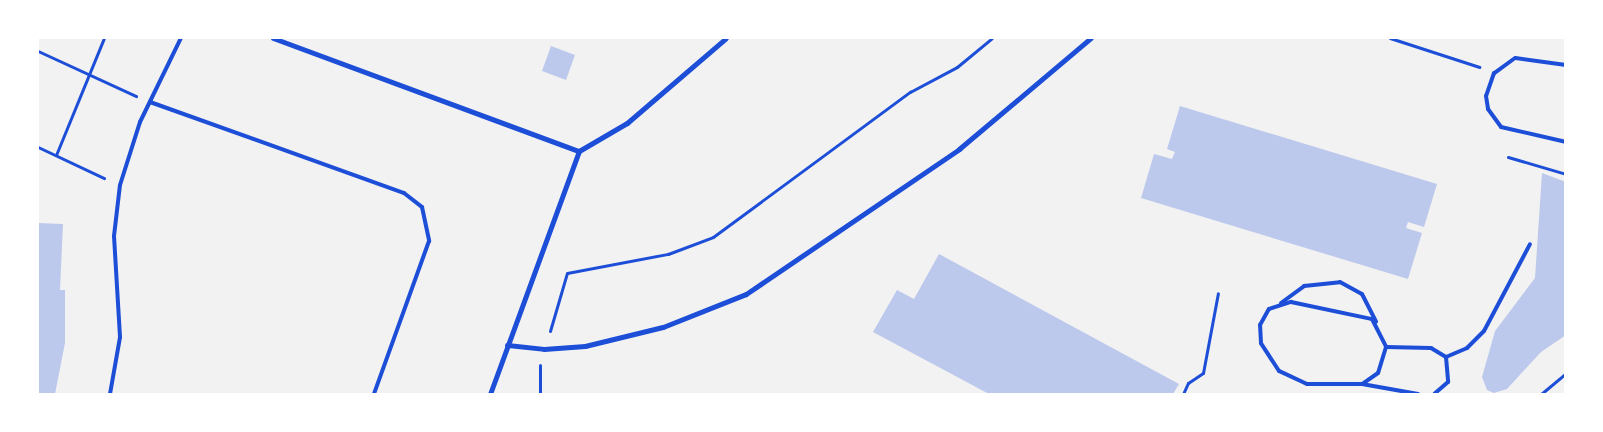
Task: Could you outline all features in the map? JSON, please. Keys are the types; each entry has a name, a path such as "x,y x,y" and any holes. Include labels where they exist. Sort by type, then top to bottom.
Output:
{"street":[{"path":"273,38 579,151"},
{"path":"490,394 579,151 627,123 726,38"},
{"path":"507,345 544,349 585,346 663,327 746,294 959,149 1091,38"}],"lane":[{"path":"110,394 120,337 114,236 120,185 131,142 181,38"},
{"path":"1566,65 1527,57 1503,64 1494,72 1486,96 1494,120 1510,132 1566,142"},
{"path":"150,102 404,193 422,207 429,241 374,394"},
{"path":"1446,357 1467,348 1484,331 1530,244"},
{"path":"1362,384 1378,373 1386,347 1362,294 1340,282 1304,286 1264,316 1259,334 1279,371 1307,384 1362,384 1418,394"},
{"path":"1280,303 1366,315 1377,324"},
{"path":"1386,347 1431,348 1446,357"},
{"path":"1434,394 1448,382 1446,357"}],"path":[{"path":"56,155 104,38"},
{"path":"540,394 536,379 567,273 668,254 713,237 910,92 957,67 992,38"},
{"path":"1390,38 1494,72"},
{"path":"38,51 150,102"},
{"path":"38,147 120,185"},
{"path":"1508,157 1566,174"},
{"path":"1182,394 1188,383 1202,373 1218,293"},
{"path":"1541,394 1566,373"}],"building":[{"path":"551,46 575,55 566,80 542,71"},
{"path":"1180,106 1437,184 1424,227 1408,222 1406,228 1422,233 1408,279 1141,198 1154,154 1172,159 1175,152 1167,149"},
{"path":"1542,173 1566,182 1566,335 1541,352 1507,389 1494,393 1487,390 1482,377 1495,331 1535,278"},
{"path":"38,223 63,224 60,290 65,290 65,343 55,394 38,394"},
{"path":"939,254 1179,384 1173,394 989,394 873,332 897,290 914,299"}]}
